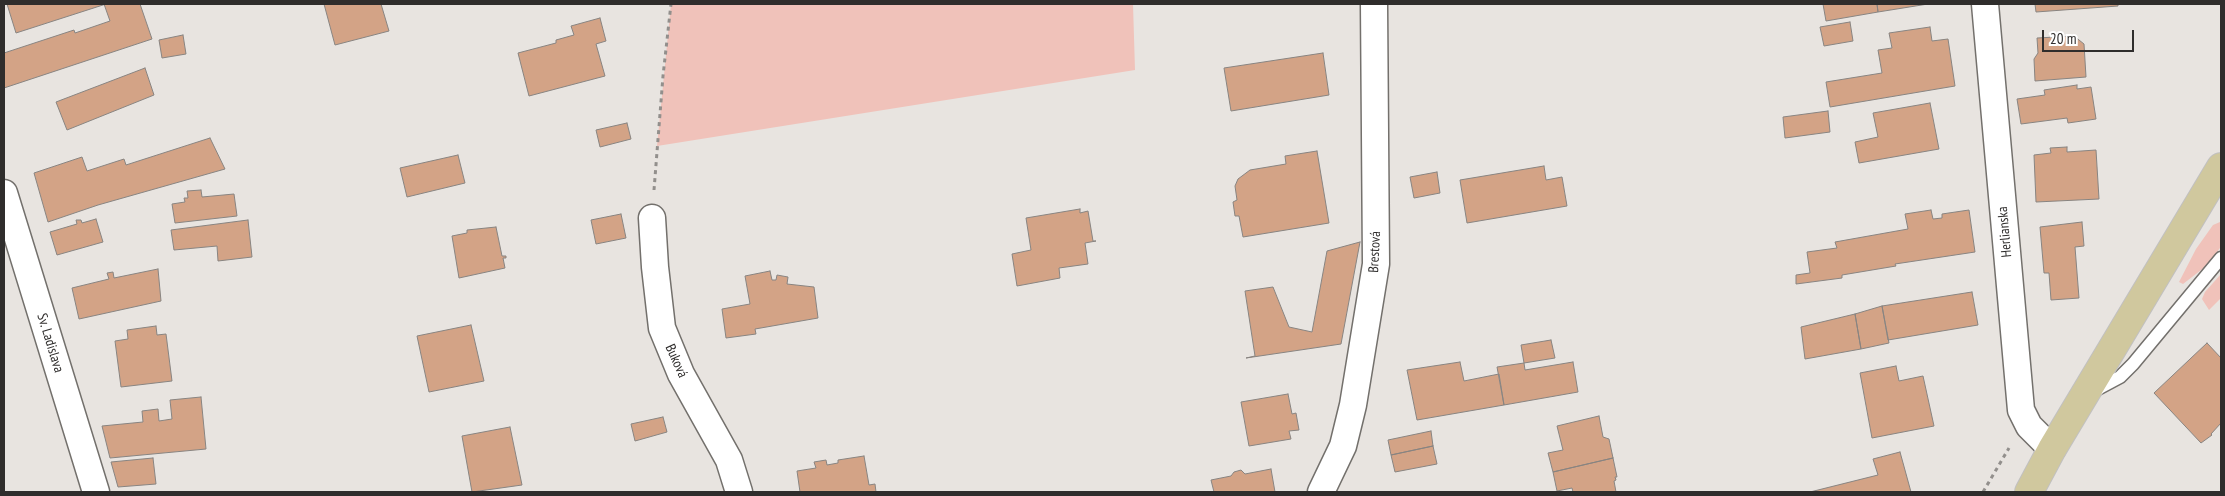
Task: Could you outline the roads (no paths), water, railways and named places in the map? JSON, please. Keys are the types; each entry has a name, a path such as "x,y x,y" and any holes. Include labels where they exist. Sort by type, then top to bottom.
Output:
{"main road":[{"path":"2029,492 2083,397 2211,193 2221,167"}],"street":[{"name":"Brestová","path":"1321,492 1342,446 1353,406 1376,264 1374,4"},
{"name":"Herlianska","path":"1985,4 2021,410 2029,426 2052,449"},
{"name":"Sv. Ladislava","path":"4,193 96,492"},
{"name":"Buková","path":"652,218 662,328 681,374 729,460 739,492"}],"lane":[{"path":"2083,397 2120,377 2221,258"}]}
